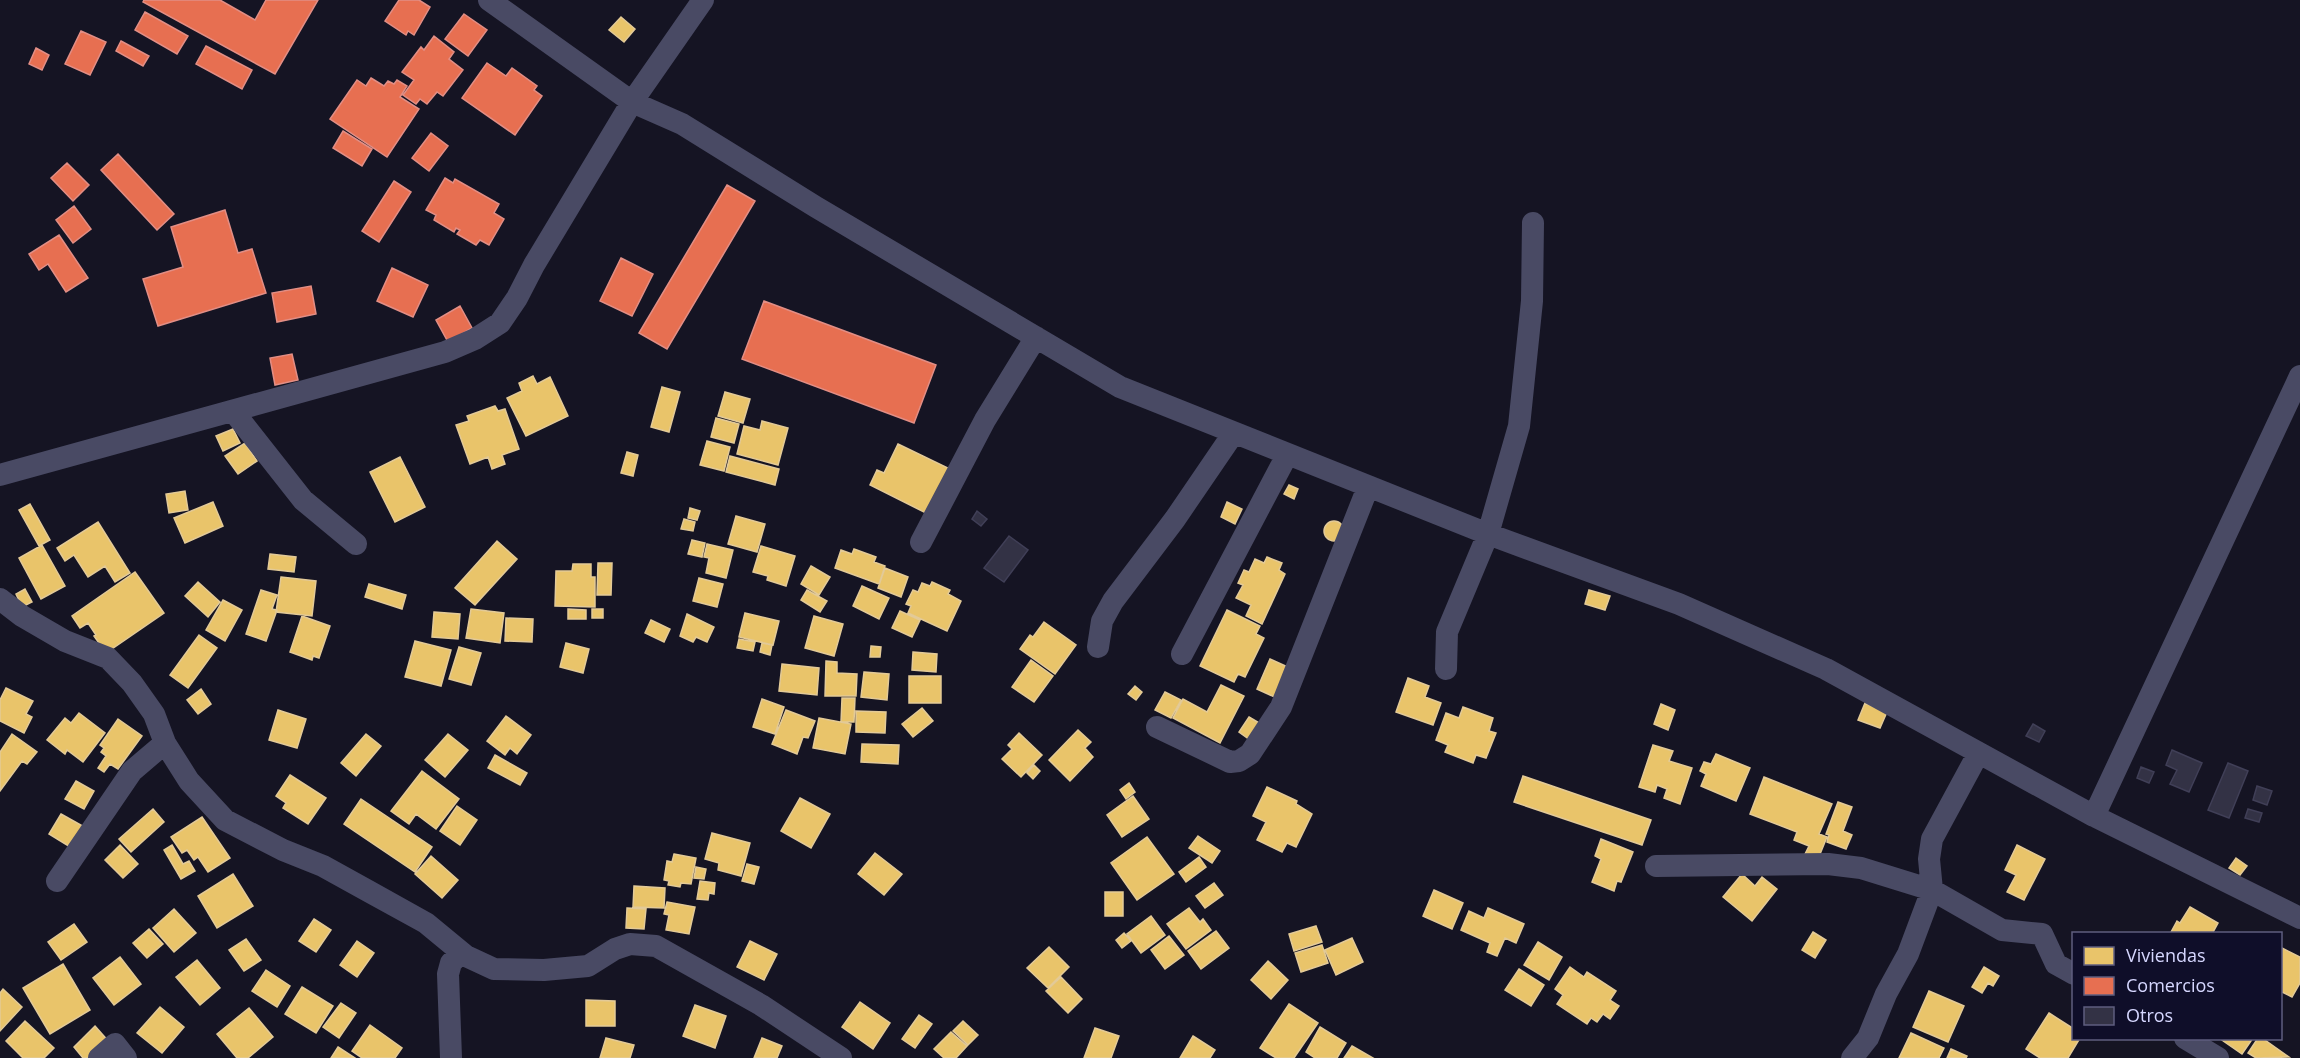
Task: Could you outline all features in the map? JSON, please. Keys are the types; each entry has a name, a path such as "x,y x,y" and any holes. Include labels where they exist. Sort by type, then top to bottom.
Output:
{"street":[{"path":"489,0 632,102 682,124 826,213 1120,387 1488,534 1679,604 1826,669 2094,816 2300,918"},
{"path":"0,475 445,352 475,339 500,324 632,102 703,0"},
{"path":"1446,669 1447,633 1488,534 1519,426 1532,301 1533,223"},
{"path":"921,542 985,420 1036,337"},
{"path":"2094,816 2300,376"},
{"path":"233,411 303,500 356,544"},
{"path":"1098,647 1102,621 1113,601 1175,519 1233,434"},
{"path":"1182,654 1287,455"},
{"path":"1157,727 1230,762 1239,761 1250,754 1281,707 1368,487"},
{"path":"0,599 22,616 64,641 108,658 132,683 154,714 165,743 189,781 225,820 283,850 323,866 426,923 461,952 494,969 544,970 588,966 615,949 630,944 656,946 761,1005 841,1058"},
{"path":"57,881 132,771 165,743"},
{"path":"1852,1058 1868,1038 1886,994 1908,954 1932,890 1929,858 1932,839 1978,754"},
{"path":"1656,866 1828,864 1861,868 1932,890 2002,930 2042,934 2056,964 2072,973"},
{"path":"451,1058 448,975 451,963 461,952"},
{"path":"2188,1040 2218,1058"},
{"path":"99,1058 115,1044 126,1058"}],"building: Viviendas":[{"path":"621,17 635,29 624,42 609,30"},
{"path":"533,376 537,384 550,377 568,416 526,436 507,398 522,391 519,383"},
{"path":"662,387 680,392 669,432 651,427"},
{"path":"725,392 750,399 743,423 718,416"},
{"path":"495,406 498,411 505,409 519,449 502,455 505,464 492,469 488,457 470,464 456,425 469,421 467,416"},
{"path":"716,418 739,424 734,443 711,437"},
{"path":"762,421 788,428 778,465 737,454 744,426 760,430"},
{"path":"233,429 240,443 223,451 216,436"},
{"path":"707,441 730,447 724,471 700,465"},
{"path":"245,443 257,461 238,474 225,456"},
{"path":"898,444 950,469 928,514 870,485 877,470 884,473"},
{"path":"627,452 638,455 633,476 621,473"},
{"path":"730,456 779,469 775,485 726,472"},
{"path":"400,457 425,507 395,522 370,472"},
{"path":"1289,485 1298,489 1294,499 1284,494"},
{"path":"185,491 188,510 169,513 166,494"},
{"path":"213,502 223,526 185,543 174,518"},
{"path":"1227,502 1242,509 1235,524 1221,517"},
{"path":"30,504 50,540 39,546 19,510"},
{"path":"690,508 700,511 697,520 688,518"},
{"path":"736,516 765,524 757,552 728,544"},
{"path":"684,519 695,522 693,531 681,529"},
{"path":"1334,521 1341,524 1344,531 1341,538 1334,541 1327,538 1324,531 1327,524"},
{"path":"98,522 130,573 115,582 105,566 88,577 74,555 65,561 57,548"},
{"path":"692,540 705,543 702,557 688,554"},
{"path":"497,541 517,559 475,605 455,588"},
{"path":"707,544 733,550 726,578 706,573 709,558 704,557"},
{"path":"42,545 65,586 41,599 19,558"},
{"path":"761,546 795,556 786,586 767,580 768,576 753,572"},
{"path":"854,549 876,557 874,562 885,566 879,584 835,568 841,550 852,554"},
{"path":"270,554 296,557 294,572 268,569"},
{"path":"1267,557 1282,563 1279,570 1285,574 1262,624 1246,616 1251,605 1236,598 1243,585 1238,583 1244,570 1249,572 1255,559 1264,563"},
{"path":"598,563 612,563 611,595 597,595"},
{"path":"573,564 591,564 591,577 595,577 595,607 555,606 556,571 572,571"},
{"path":"811,566 830,577 819,595 801,584"},
{"path":"885,568 908,577 901,597 878,588"},
{"path":"135,572 164,613 106,653 88,623 80,628 72,616"},
{"path":"281,577 316,581 312,616 276,612"},
{"path":"699,578 723,584 717,607 693,601"},
{"path":"198,582 220,602 208,617 185,596"},
{"path":"932,582 950,590 948,594 961,601 947,631 908,613 911,606 906,604 913,590 918,592 922,583 930,586"},
{"path":"369,584 406,595 402,609 365,597"},
{"path":"862,586 889,598 879,619 853,606"},
{"path":"25,589 32,602 22,607 16,594"},
{"path":"261,590 277,595 272,609 277,610 266,641 246,634"},
{"path":"807,590 827,601 820,612 801,600"},
{"path":"1589,590 1610,596 1605,610 1585,604"},
{"path":"223,600 242,610 225,641 206,630"},
{"path":"471,609 504,613 500,643 466,638"},
{"path":"568,609 586,610 586,619 568,619"},
{"path":"592,609 603,609 603,618 592,618"},
{"path":"1227,610 1260,626 1256,634 1264,638 1245,677 1238,674 1234,682 1200,666"},
{"path":"900,611 920,620 912,637 892,628"},
{"path":"434,612 460,614 458,639 432,637"},
{"path":"745,613 779,621 773,645 739,637"},
{"path":"687,614 714,627 707,642 696,637 693,642 680,636"},
{"path":"302,616 330,626 319,658 313,656 312,660 290,652"},
{"path":"814,616 843,624 834,656 805,648"},
{"path":"506,618 533,619 532,642 505,641"},
{"path":"651,620 670,629 664,642 645,633"},
{"path":"1044,622 1076,645 1055,674 1020,649 1030,635 1033,637"},
{"path":"199,635 217,648 188,688 170,675"},
{"path":"739,639 755,642 753,651 737,648"},
{"path":"415,641 451,650 441,686 405,677"},
{"path":"566,643 589,649 583,673 560,667"},
{"path":"762,643 772,645 770,655 760,652"},
{"path":"871,646 881,647 880,657 870,657"},
{"path":"459,647 481,653 471,685 449,679"},
{"path":"913,652 937,654 936,672 912,670"},
{"path":"1270,659 1292,669 1279,699 1257,689"},
{"path":"1031,660 1053,676 1034,702 1012,687"},
{"path":"826,661 837,662 837,673 857,674 856,696 825,696"},
{"path":"782,664 819,668 817,695 779,691"},
{"path":"864,672 889,674 887,700 861,697"},
{"path":"909,676 941,676 941,703 909,703"},
{"path":"1408,678 1429,686 1425,697 1441,703 1433,725 1396,712"},
{"path":"1221,685 1244,696 1220,743 1173,718 1183,699 1207,712"},
{"path":"1135,686 1142,692 1136,700 1128,694"},
{"path":"6,688 33,701 26,714 32,717 24,733 0,721 0,700"},
{"path":"201,689 211,704 198,714 187,700"},
{"path":"1165,692 1181,700 1171,718 1155,710"},
{"path":"842,698 855,698 854,722 841,722"},
{"path":"762,699 784,707 775,734 753,727"},
{"path":"1865,703 1887,712 1880,728 1858,720"},
{"path":"1661,704 1675,710 1668,730 1654,724"},
{"path":"1463,707 1493,718 1489,731 1496,733 1486,758 1476,755 1473,763 1445,752 1448,745 1436,740 1446,713 1459,718"},
{"path":"922,708 933,721 913,737 902,724"},
{"path":"278,710 306,719 297,748 269,740"},
{"path":"786,710 815,721 808,738 803,737 797,754 772,744"},
{"path":"856,711 886,712 885,733 856,732"},
{"path":"79,713 105,733 83,762 67,750 65,754 47,740 65,718 71,723"},
{"path":"506,716 531,735 517,754 510,748 505,755 487,741"},
{"path":"1249,717 1261,724 1250,740 1239,732"},
{"path":"819,718 851,724 845,754 813,748"},
{"path":"118,719 142,736 118,769 110,764 104,772 98,768 106,756 101,752 104,748 100,745"},
{"path":"1078,730 1091,742 1085,748 1093,757 1070,781 1049,760"},
{"path":"1019,733 1042,755 1021,777 1002,759 1012,749 1008,745"},
{"path":"12,734 37,752 27,764 22,761 0,791 0,752"},
{"path":"366,734 381,746 356,776 341,763"},
{"path":"448,734 468,750 445,777 425,760"},
{"path":"862,744 899,745 898,764 861,762"},
{"path":"1653,745 1673,751 1669,761 1692,768 1680,804 1664,798 1667,789 1657,785 1655,792 1639,787"},
{"path":"1716,754 1750,768 1736,801 1701,786 1706,774 1700,771 1704,762 1711,764"},
{"path":"495,755 527,773 520,785 488,768"},
{"path":"1034,765 1040,771 1033,779 1027,773"},
{"path":"422,771 459,799 436,829 416,814 409,824 391,811"},
{"path":"290,775 326,798 308,824 283,808 286,803 276,796"},
{"path":"1523,776 1651,820 1642,845 1514,802"},
{"path":"1764,777 1832,804 1819,834 1827,837 1818,859 1805,854 1809,846 1794,840 1797,832 1750,814"},
{"path":"76,781 94,791 84,809 65,799"},
{"path":"1129,783 1135,792 1126,799 1120,790"},
{"path":"1267,787 1297,801 1296,804 1312,814 1296,847 1287,843 1282,852 1257,840 1266,822 1253,816"},
{"path":"1133,796 1149,819 1122,837 1107,815"},
{"path":"800,798 830,814 811,848 781,831"},
{"path":"361,799 432,847 415,872 344,824"},
{"path":"1838,802 1852,807 1843,831 1852,835 1846,849 1827,842 1829,835 1826,834"},
{"path":"457,806 477,820 460,845 440,831"},
{"path":"153,809 164,822 131,852 119,839"},
{"path":"61,814 88,829 75,850 49,834"},
{"path":"202,817 230,858 208,872 198,857 194,860 187,850 182,853 171,837"},
{"path":"712,833 750,843 741,876 718,870 719,863 705,859"},
{"path":"1198,836 1220,851 1212,863 1189,848"},
{"path":"1147,837 1174,874 1137,900 1111,863"},
{"path":"1601,839 1633,852 1621,882 1617,881 1614,891 1592,882 1601,859 1595,856"},
{"path":"120,845 138,864 123,878 105,860"},
{"path":"172,845 183,864 189,861 195,871 181,879 164,850"},
{"path":"2017,845 2045,859 2024,900 2007,892 2016,875 2005,870"},
{"path":"875,853 902,874 884,895 858,874"},
{"path":"674,854 696,858 691,884 681,883 680,887 668,885 669,881 664,880 667,861 672,862"},
{"path":"431,856 458,880 442,898 415,874"},
{"path":"1199,857 1206,867 1186,882 1179,872"},
{"path":"2236,858 2247,866 2240,875 2229,868"},
{"path":"747,864 759,867 754,884 742,881"},
{"path":"696,867 706,869 704,879 694,878"},
{"path":"233,874 253,906 217,928 198,896"},
{"path":"1742,874 1755,886 1762,877 1777,889 1752,921 1723,897"},
{"path":"700,881 715,883 714,894 709,893 708,900 697,899"},
{"path":"1214,883 1223,895 1205,908 1196,896"},
{"path":"634,886 665,888 664,908 633,907"},
{"path":"1434,890 1463,903 1452,929 1423,916"},
{"path":"1105,892 1123,892 1123,916 1105,916"},
{"path":"667,902 695,907 689,934 666,930 669,915 664,914"},
{"path":"2190,907 2218,923 2213,932 2171,932 2177,921 2180,923"},
{"path":"627,908 646,909 644,929 626,928"},
{"path":"1189,908 1200,922 1203,919 1211,930 1186,949 1167,924"},
{"path":"1488,908 1524,924 1516,943 1505,938 1497,956 1487,952 1490,943 1461,930 1469,911 1484,918"},
{"path":"174,909 196,933 174,952 153,928"},
{"path":"1151,916 1165,935 1141,953 1127,934"},
{"path":"314,919 331,930 316,952 299,941"},
{"path":"74,924 87,942 61,960 48,942"},
{"path":"1316,926 1322,942 1294,951 1289,934"},
{"path":"149,929 163,944 147,958 133,943"},
{"path":"1216,931 1229,948 1201,969 1188,951"},
{"path":"1813,932 1826,940 1815,958 1802,950"},
{"path":"1124,933 1131,941 1122,948 1116,940"},
{"path":"1169,936 1184,955 1165,969 1151,950"},
{"path":"1352,938 1363,962 1336,975 1325,950"},
{"path":"246,939 261,960 244,971 229,950"},
{"path":"357,941 374,953 357,977 340,965"},
{"path":"750,941 777,954 764,980 737,967"},
{"path":"1538,942 1562,957 1549,980 1524,965"},
{"path":"1322,945 1328,963 1301,972 1295,953"},
{"path":"1049,947 1069,967 1048,988 1027,968"},
{"path":"2282,948 2300,957 2300,983 2292,997 2282,992"},
{"path":"120,957 141,984 114,1005 93,978"},
{"path":"197,960 220,988 200,1005 176,977"},
{"path":"1268,961 1288,980 1271,999 1251,980"},
{"path":"63,964 90,1010 50,1034 23,988"},
{"path":"1570,967 1584,977 1587,972 1616,991 1610,1000 1619,1006 1610,1019 1603,1014 1597,1022 1591,1018 1587,1024 1557,1004 1563,995 1555,989"},
{"path":"1984,967 1999,976 1993,986 1988,983 1982,993 1972,987"},
{"path":"1519,969 1544,985 1531,1006 1505,990"},
{"path":"266,970 290,986 277,1007 252,991"},
{"path":"1061,977 1082,999 1068,1013 1046,991"},
{"path":"302,987 333,1006 316,1033 285,1014"},
{"path":"3,989 22,1007 0,1031 0,993"},
{"path":"1929,991 1964,1006 1948,1042 1913,1027"},
{"path":"586,1000 615,1001 615,1026 586,1026"},
{"path":"860,1002 890,1023 873,1049 842,1027"},
{"path":"341,1003 356,1013 339,1038 323,1027"},
{"path":"1289,1004 1318,1023 1294,1058 1276,1058 1260,1048"},
{"path":"695,1005 726,1016 715,1048 683,1036"},
{"path":"160,1007 184,1027 162,1053 137,1033"},
{"path":"249,1008 273,1037 248,1058 237,1058 217,1034"},
{"path":"2049,1013 2072,1028 2072,1040 2079,1040 2068,1058 2040,1058 2026,1049"},
{"path":"919,1015 932,1024 915,1048 902,1039"},
{"path":"25,1021 54,1048 44,1058 23,1058 6,1041"},
{"path":"963,1021 978,1035 968,1045 953,1031"},
{"path":"370,1025 402,1048 395,1058 362,1058 352,1051"},
{"path":"95,1026 110,1043 100,1047 88,1058 83,1058 74,1047"},
{"path":"1320,1027 1346,1043 1337,1058 1315,1058 1306,1052"},
{"path":"1095,1028 1119,1036 1111,1058 1084,1058"},
{"path":"951,1032 967,1046 956,1058 944,1058 934,1049"},
{"path":"1911,1033 1944,1048 1939,1058 1899,1058"},
{"path":"1193,1036 1215,1050 1210,1058 1180,1058"},
{"path":"606,1038 634,1045 630,1058 600,1058"},
{"path":"762,1038 782,1046 777,1058 754,1058"},
{"path":"2222,1040 2252,1040 2242,1054"},
{"path":"2257,1040 2265,1040 2289,1057 2256,1058 2248,1053"},
{"path":"1352,1046 1373,1058 1344,1058"},
{"path":"338,1047 355,1058 331,1058"},
{"path":"1951,1049 1967,1056 1966,1058 1947,1058"}],"building: Comercios":[{"path":"144,0 220,0 255,20 266,0 318,0 275,74 143,2"},
{"path":"399,0 419,0 430,7 414,35 408,31 406,35 385,21"},
{"path":"145,12 188,36 177,54 135,30"},
{"path":"464,14 487,30 468,56 445,39"},
{"path":"81,31 106,42 90,75 65,64"},
{"path":"434,36 454,52 449,59 463,70 443,96 437,92 427,104 420,99 416,104 403,95 414,80 402,72 421,47 424,50"},
{"path":"121,41 149,56 143,66 116,51"},
{"path":"206,46 252,70 242,89 196,64"},
{"path":"36,48 49,55 42,70 29,64"},
{"path":"487,63 506,76 512,68 537,86 534,90 542,96 515,135 462,98"},
{"path":"371,78 384,86 388,81 394,84 397,80 407,86 400,97 419,109 387,157 330,119 357,80 366,86"},
{"path":"343,131 372,149 362,166 333,148"},
{"path":"431,133 448,146 429,171 412,158"},
{"path":"118,154 174,214 157,230 101,170"},
{"path":"67,163 89,185 73,201 51,178"},
{"path":"445,178 453,183 455,179 499,204 494,213 504,219 489,245 480,240 476,245 457,234 460,230 456,228 454,232 434,220 436,215 426,210"},
{"path":"394,181 411,192 379,242 362,231"},
{"path":"727,185 755,201 667,349 639,333"},
{"path":"74,206 91,229 73,243 56,220"},
{"path":"225,210 238,253 252,249 266,293 158,326 143,279 183,267 171,227"},
{"path":"59,235 88,278 66,292 48,264 39,270 29,254"},
{"path":"621,258 653,274 632,316 600,301"},
{"path":"392,268 428,285 413,317 377,301"},
{"path":"311,286 316,314 277,322 272,293"},
{"path":"764,301 936,365 914,423 742,359"},
{"path":"460,306 472,328 448,342 436,320"},
{"path":"292,354 298,380 275,385 270,358"}],"building: Otros":[{"path":"977,511 987,519 981,526 972,519"},
{"path":"1009,536 1028,550 1004,582 984,568"},
{"path":"2033,724 2045,731 2039,742 2026,736"},
{"path":"2172,750 2202,763 2189,792 2170,784 2177,770 2166,765"},
{"path":"2228,763 2248,771 2229,818 2208,810"},
{"path":"2141,767 2154,772 2149,783 2137,778"},
{"path":"2257,786 2272,791 2267,805 2253,800"},
{"path":"2248,809 2262,813 2259,822 2245,818"}]}
